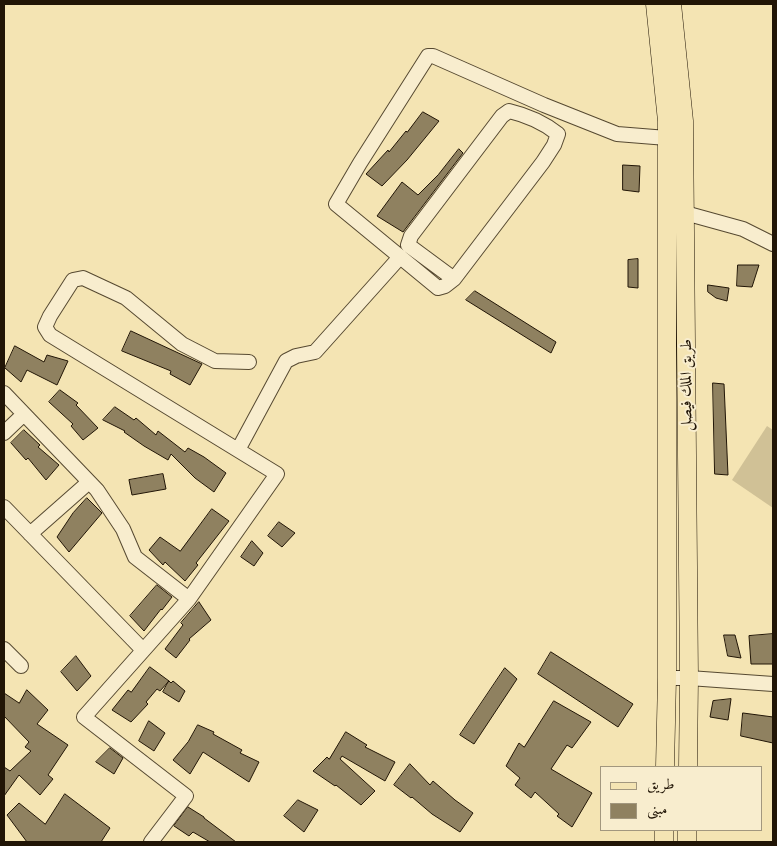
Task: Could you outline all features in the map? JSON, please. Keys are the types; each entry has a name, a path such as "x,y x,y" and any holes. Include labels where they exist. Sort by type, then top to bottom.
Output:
{"main road":[{"name":"طريق الملك فيصل","path":"655,4 667,122 667,678 665,766"},
{"name":"طريق الملك فيصل","path":"672,4 684,121 689,678 688,766"}],"street":[{"path":"454,279 408,245 411,236 502,116 508,111 548,126 558,134 554,145 454,279 445,286 438,288 336,204 428,56 433,56 544,105 617,134 667,138"},
{"path":"685,212 743,229 773,244"},
{"path":"238,450 286,361 296,356 315,352 400,257"},
{"path":"151,842 186,796 84,717 189,599 277,474 50,335 45,327 73,280 83,278 126,298 182,344 216,361 249,362"},
{"path":"4,393 97,490 122,529 135,558 189,599"},
{"path":"4,432 24,414"},
{"path":"30,534 89,482"},
{"path":"4,507 143,650"},
{"path":"4,649 21,666"},
{"path":"667,678 773,684"}],"shaded area":[{"path":"767,426 773,430 773,508 732,480"}],"building":[{"path":"423,112 439,121 407,160 382,186 366,174 388,150 389,152"},
{"path":"459,149 463,153 403,232 377,216 402,182 418,195 438,175"},
{"path":"623,165 640,166 639,192 623,190"},
{"path":"638,259 638,288 628,287 628,260"},
{"path":"738,265 759,265 752,287 737,286"},
{"path":"708,285 729,288 727,301 716,298 708,292"},
{"path":"475,291 556,342 551,353 466,300"},
{"path":"131,331 202,364 190,385 170,374 171,371 122,351"},
{"path":"15,346 44,362 47,355 68,361 57,385 27,370 21,382 5,368"},
{"path":"713,383 724,384 728,475 715,474"},
{"path":"60,390 78,403 76,405 98,428 83,440 71,426 73,424 49,402"},
{"path":"115,407 134,420 136,418 156,435 158,431 185,452 188,448 226,473 214,492 195,478 171,454 168,460 144,446 125,431 103,420"},
{"path":"24,430 40,445 38,447 59,465 46,480 28,458 26,460 11,443"},
{"path":"163,474 166,489 132,495 129,480"},
{"path":"87,498 102,513 69,552 57,537 73,513"},
{"path":"212,509 229,521 196,563 198,565 185,581 165,562 163,565 149,550 160,537 180,551"},
{"path":"279,522 295,533 282,547 268,536"},
{"path":"252,541 263,553 254,566 241,557"},
{"path":"157,585 172,597 144,631 130,616"},
{"path":"199,602 211,620 189,639 176,658 165,649 183,625 181,623"},
{"path":"773,634 773,664 751,664 749,636"},
{"path":"724,635 735,635 741,658 728,656"},
{"path":"551,652 633,704 618,727 538,674"},
{"path":"76,656 91,676 77,691 61,672"},
{"path":"150,667 169,681 160,691 157,689 146,702 148,704 131,722 112,710 128,690 131,692"},
{"path":"505,668 517,679 474,744 460,735"},
{"path":"169,681 171,683 173,681 185,691 179,702 163,692"},
{"path":"27,690 48,710 37,724 68,745 48,775 53,779 40,795 19,775 4,796 4,767 10,771 31,751 25,747 29,742 4,716 4,693 19,703"},
{"path":"731,699 728,720 710,717 713,701"},
{"path":"554,701 591,722 572,748 567,745 551,769 592,793 572,827 557,816 559,814 535,792 531,798 515,785 520,778 506,766 519,743 524,747"},
{"path":"743,713 773,717 773,743 741,736"},
{"path":"149,721 165,733 154,751 139,741"},
{"path":"198,725 214,732 213,734 242,750 240,753 259,762 249,782 203,752 190,774 173,760 188,742"},
{"path":"346,732 367,745 365,747 395,762 385,781 342,756 340,759 375,791 361,805 336,785 313,771 327,757 329,759"},
{"path":"110,748 123,758 114,774 96,762"},
{"path":"410,764 430,785 433,781 473,813 460,832 432,814 394,785"},
{"path":"65,794 110,828 101,842 27,842 7,815 19,803 45,824"},
{"path":"298,800 318,810 304,832 284,816"},
{"path":"188,807 236,842 210,842 193,832 189,836 174,826"}]}
